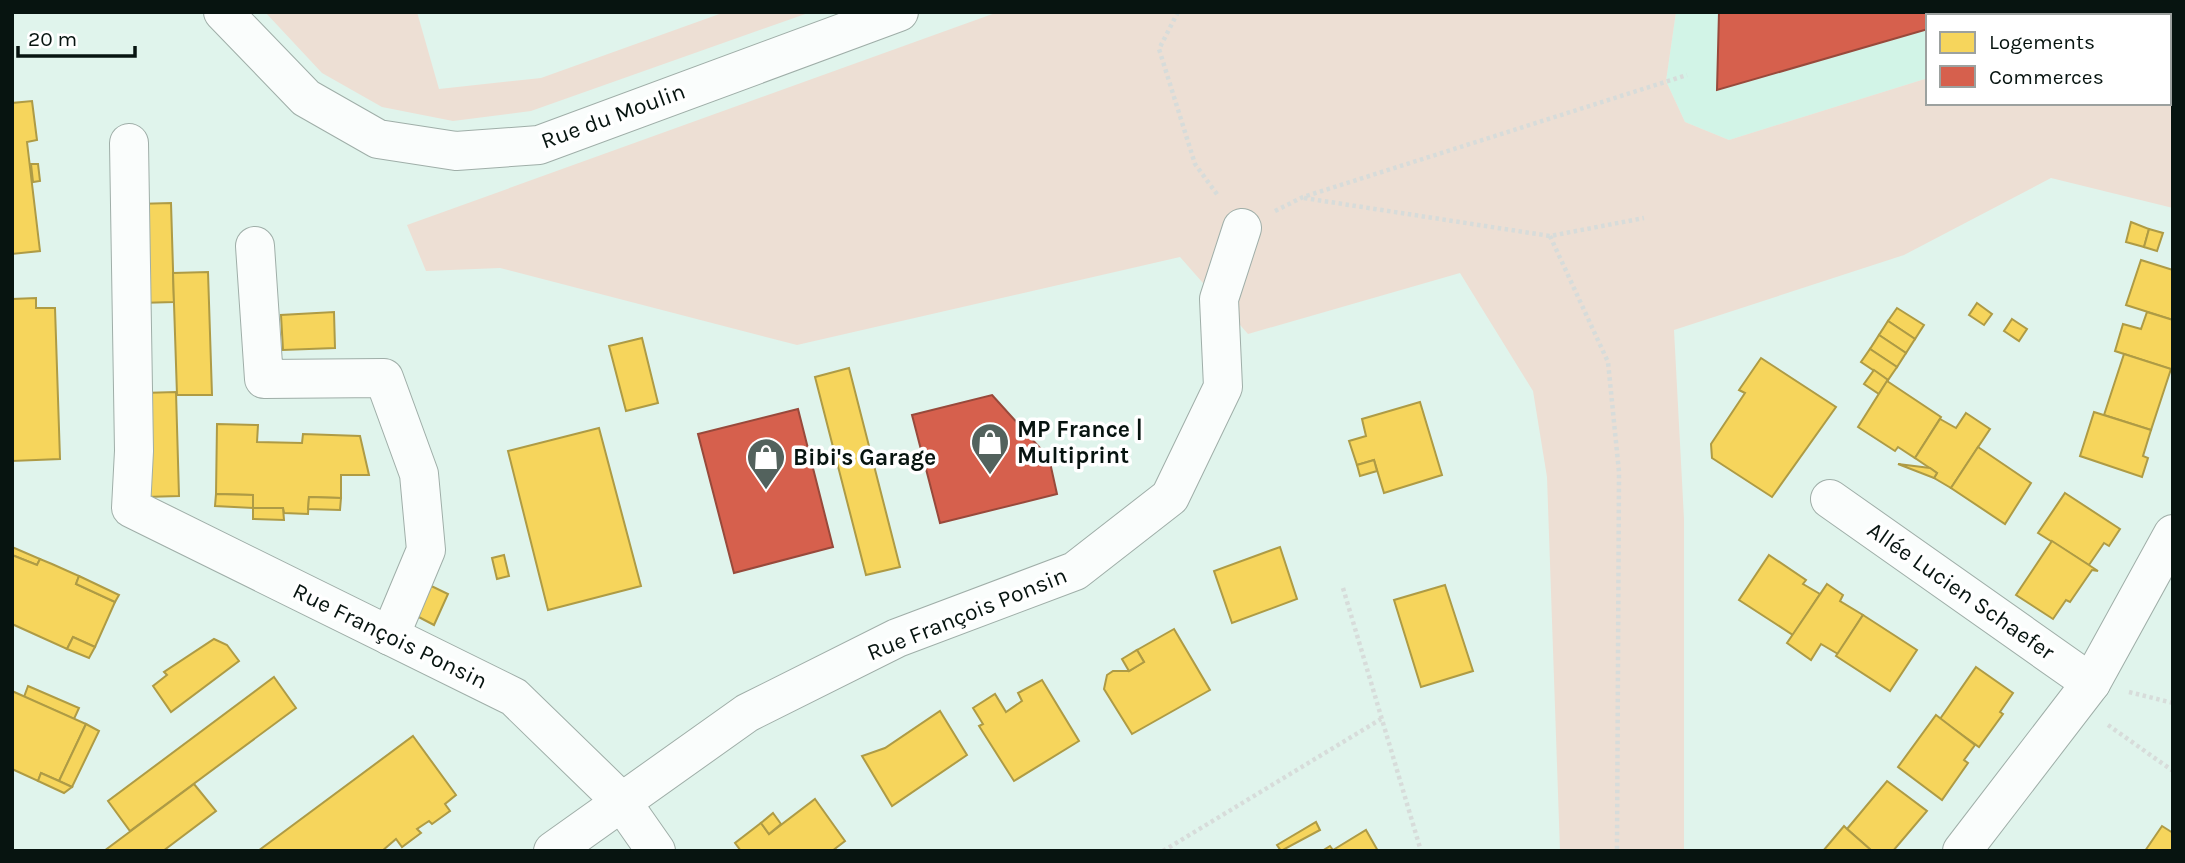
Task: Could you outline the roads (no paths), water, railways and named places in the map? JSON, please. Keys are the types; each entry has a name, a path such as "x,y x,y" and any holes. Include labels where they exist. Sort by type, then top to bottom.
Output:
{"street":[{"name":"Rue du Moulin","path":"233,15 306,98 378,139 456,151 538,145 899,12"},
{"name":"Rue François Ponsin","path":"129,143 134,451 131,508 514,696 621,801 656,851"},
{"name":"Rue François Ponsin","path":"553,851 759,707 897,638 1075,571 1170,497 1223,387 1219,299 1242,228"},
{"path":"255,246 264,379 384,378 419,474 426,550 390,636"},
{"name":"Allée Lucien Schaefer","path":"1830,499 2091,683"},
{"path":"1962,851 2091,683 2173,534"}],"place":[{"name":"MP France | Multiprint","path":"990,476"},
{"name":"Bibi's Garage","path":"766,491"}]}
